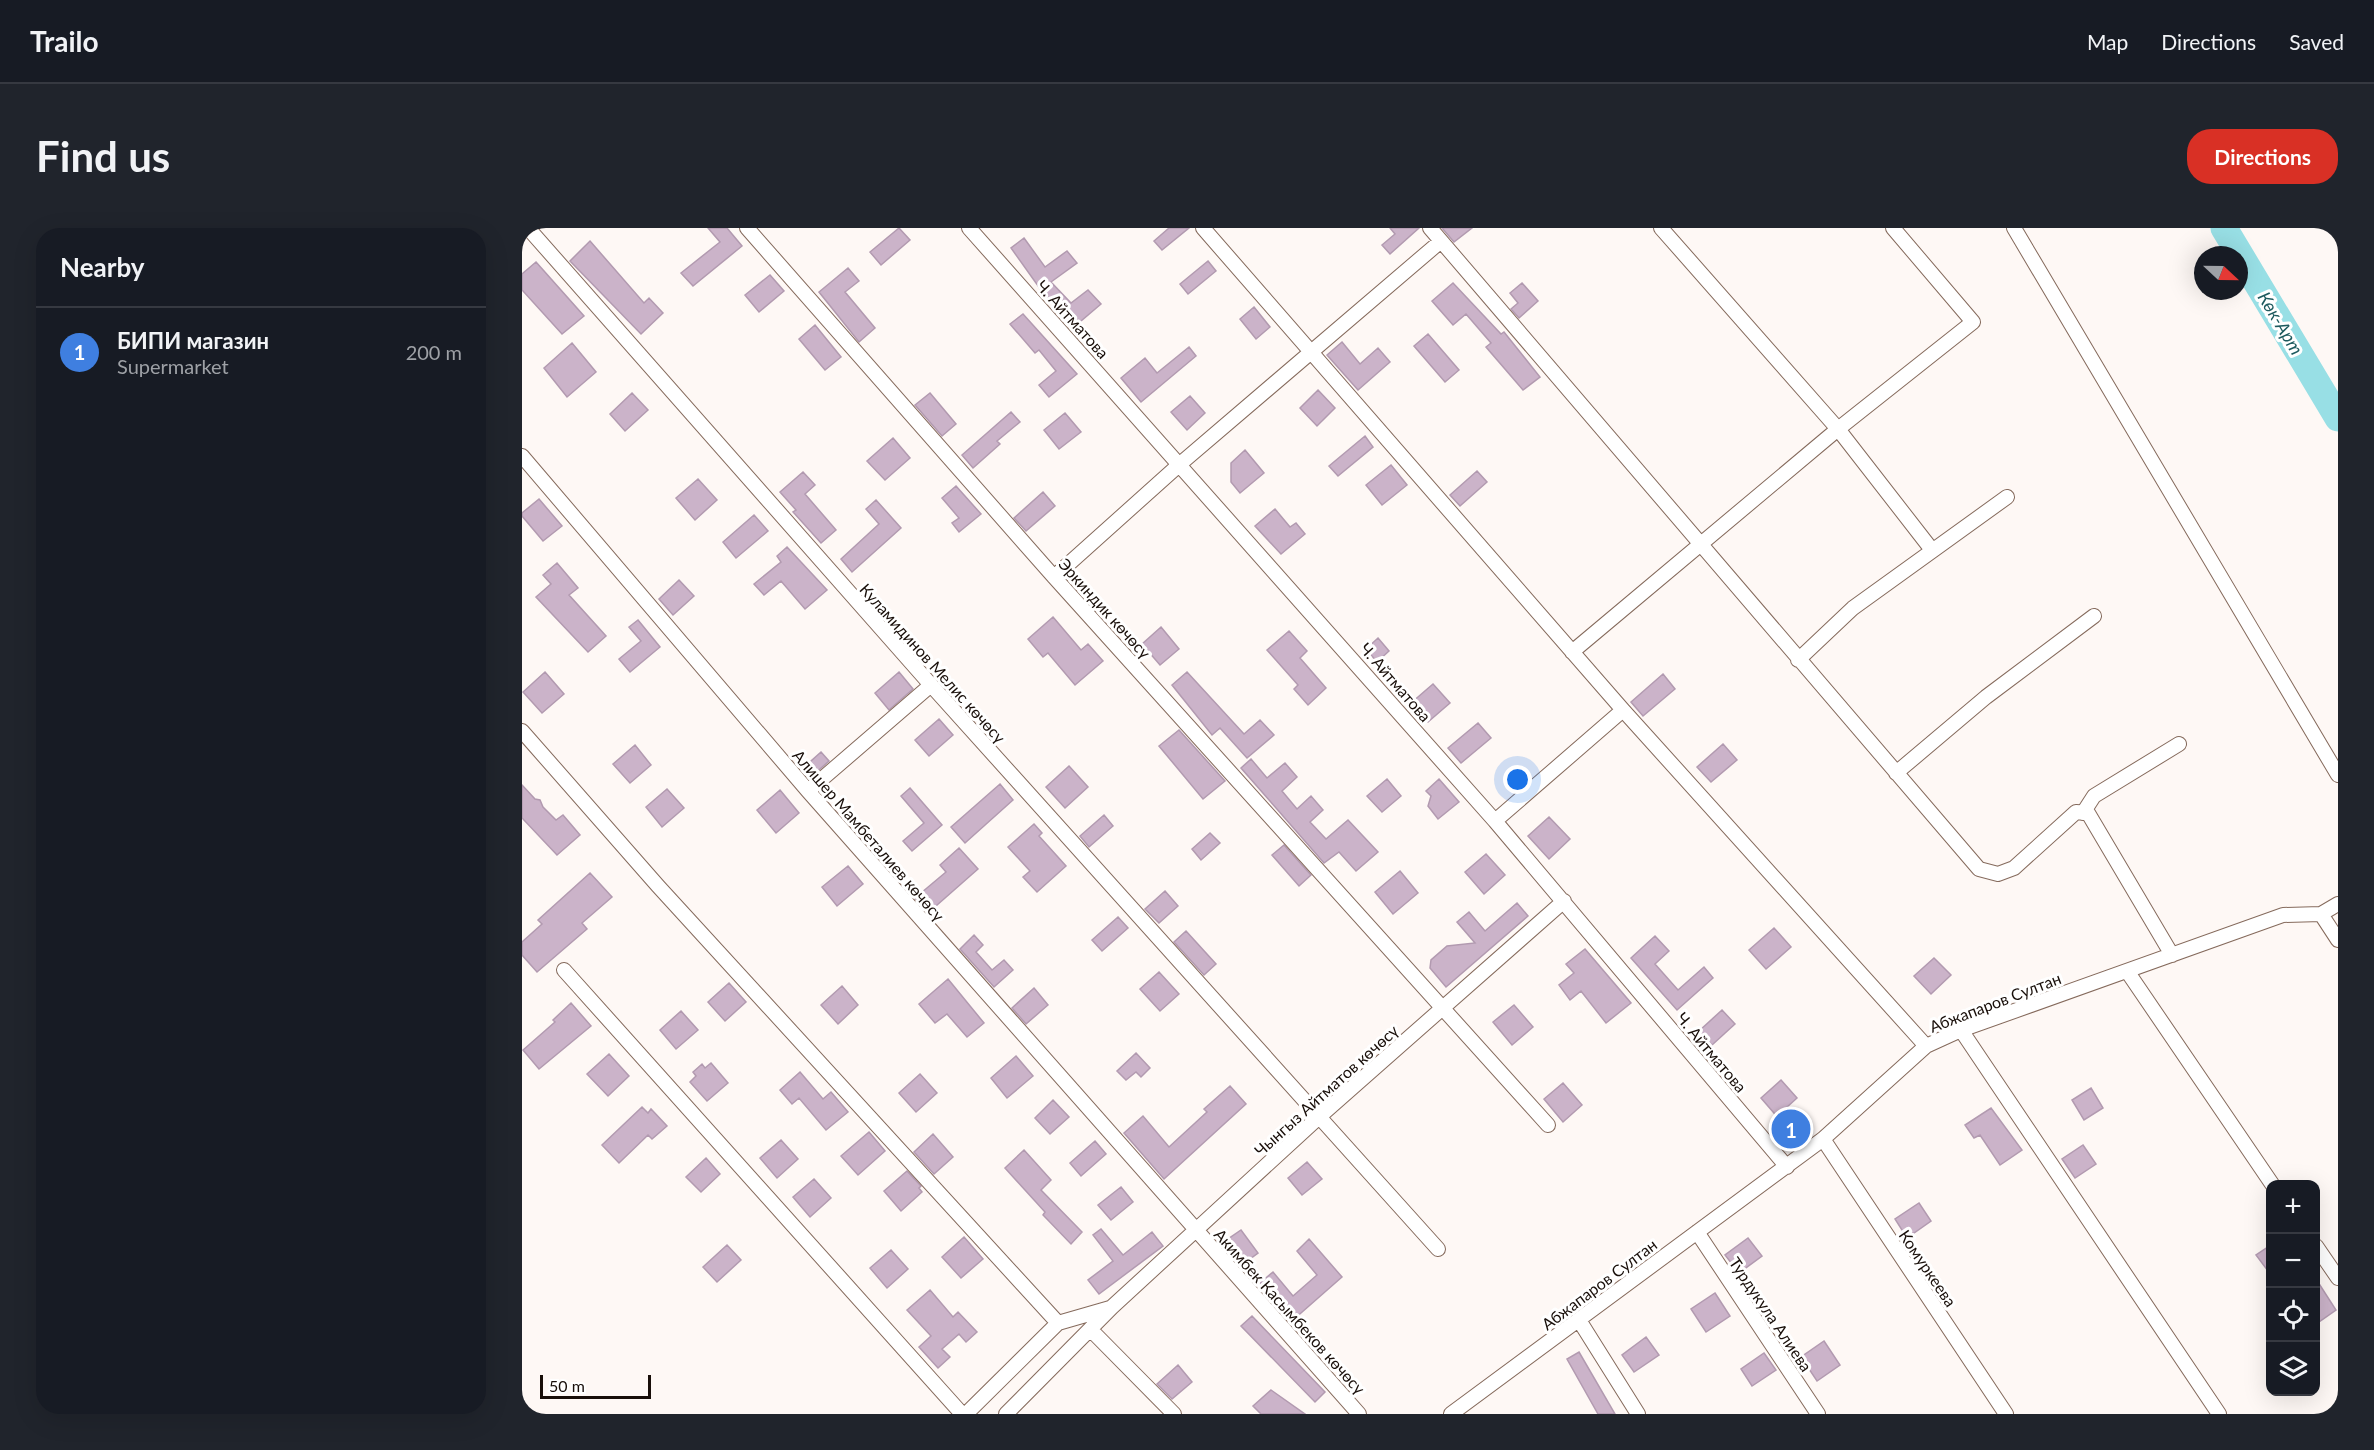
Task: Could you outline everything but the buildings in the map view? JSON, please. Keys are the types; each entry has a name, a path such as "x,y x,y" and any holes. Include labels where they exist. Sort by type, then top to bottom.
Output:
{"street":[{"name":"Куламидинов Мелис көчөсү","path":"528,228 931,685 1438,1249"},
{"name":"Эркиндик көчөсү","path":"747,228 1054,577 1548,1125"},
{"name":"Ч. Айтматова","path":"969,228 1495,821 1787,1167"},
{"path":"1203,228 1623,710 1926,1046"},
{"path":"1430,228 1979,869 1998,874 2014,868 2076,812 2088,813 2172,955"},
{"path":"1661,228 1838,429 1932,550"},
{"path":"1572,652 1838,429 1973,322 1893,228"},
{"path":"2014,228 2338,775"},
{"path":"1054,577 1180,464 1441,241"},
{"name":"Алишер Мамбеталиев көчөсү","path":"522,456 808,791 1196,1231"},
{"path":"1798,660 1853,608 2007,497"},
{"path":"1896,773 1986,697 2094,616"},
{"path":"808,791 931,685"},
{"path":"1495,821 1623,710"},
{"path":"522,731 658,886 1058,1323"},
{"path":"2083,813 2094,796 2179,744"},
{"name":"Чынгыз Айтматов көчөсү","path":"1006,1414 1112,1307 1320,1116 1564,902"},
{"name":"Абжапаров Султан","path":"1451,1414 1787,1167 1823,1139 1926,1046 1961,1030 2283,915 2321,914 2338,904"},
{"path":"2321,914 2338,940"},
{"path":"564,970 964,1414"},
{"path":"2127,971 2269,1180"},
{"path":"1961,1030 2218,1414"},
{"name":"Комуркеева","path":"1823,1139 2006,1414"},
{"name":"Акимбек Касымбеков көчөсү","path":"1196,1231 1359,1414"},
{"name":"Турдукула Алиева","path":"1697,1232 1818,1414"},
{"path":"2320,1252 2338,1278"},
{"name":"Чынгыз Айтматов көчөсү","path":"964,1414 1058,1323 1112,1307"},
{"path":"1579,1320 1638,1414"},
{"path":"1091,1330 1173,1414"}],"waterway":[{"name":"Көк-Арт","path":"2224,228 2338,418"}],"place":[{"name":"БИПИ магазин","path":"1791,1129"}]}
